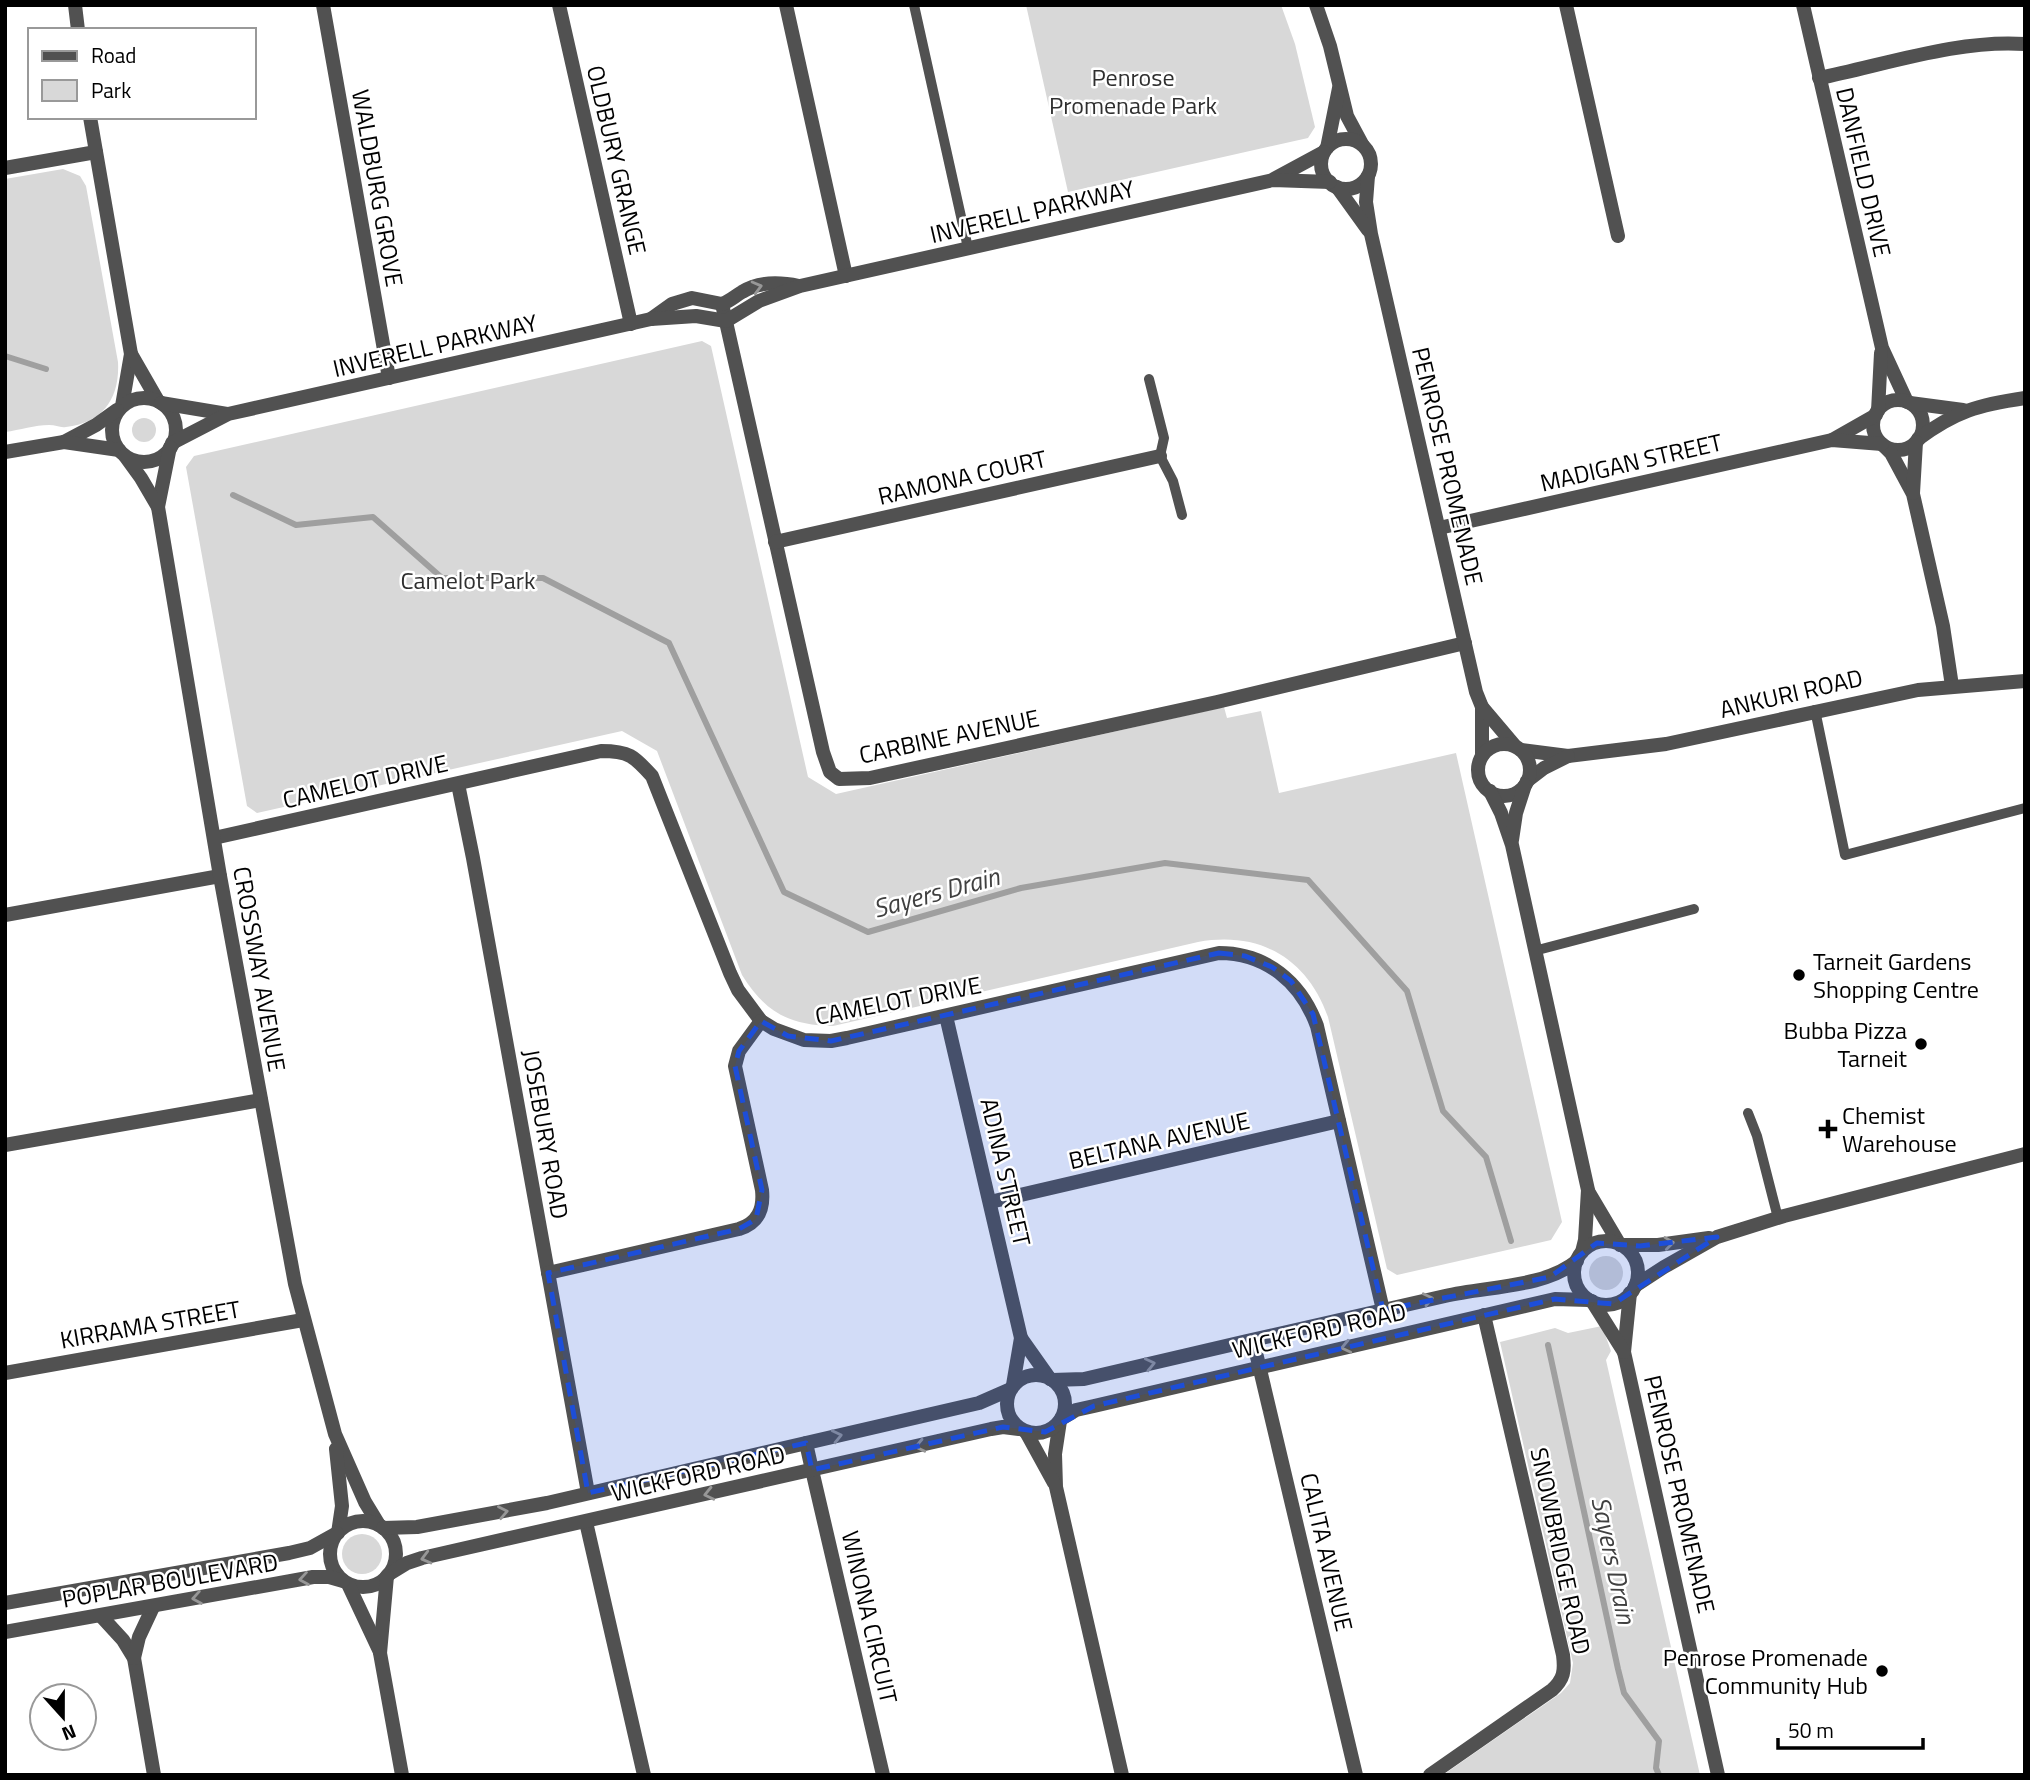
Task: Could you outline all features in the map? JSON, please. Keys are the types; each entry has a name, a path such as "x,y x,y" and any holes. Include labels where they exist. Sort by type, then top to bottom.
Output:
{"street":[{"path":"75,5 78,28"},
{"name":"WALDBURG GROVE","path":"323,5 389,378"},
{"name":"OLDBURY GRANGE","path":"559,5 631,324"},
{"path":"786,5 846,276"},
{"path":"1316,5 1330,46 1347,116 1370,156 1371,169 1368,176 1351,188 1334,184 1321,165 1339,88"},
{"path":"1566,5 1618,236"},
{"name":"DANFIELD DRIVE","path":"1803,5 1882,348 1908,403"},
{"path":"1819,78 1972,45 2002,42 2025,44"},
{"path":"90,119 131,354 121,407 112,425 114,443 121,452 132,459 142,461 163,455 171,445 174,421 131,354"},
{"path":"1325,150 1332,143 1348,139 1362,144"},
{"name":"INVERELL PARKWAY","path":"1273,180 1325,150"},
{"path":"5,168 96,152"},
{"name":"PENROSE PROMENADE","path":"1368,176 1366,201 1371,234 1482,708 1482,756"},
{"name":"INVERELL PARKWAY","path":"171,445 228,414 651,320 696,316 726,321 760,300 800,286 1273,180 1334,184"},
{"name":"PENROSE PROMENADE","path":"1334,184 1371,234"},
{"name":"INVERELL PARKWAY","path":"651,320 672,304 692,298 722,304 761,284 800,286"},
{"name":"CARBINE AVENUE","path":"722,304 822,752 833,775 847,780 883,775 1217,702 1465,643"},
{"name":"DANFIELD DRIVE","path":"1877,413 1882,348"},
{"path":"5,452 64,442 139,398 160,402"},
{"path":"1883,445 1900,450 1908,448 1937,424 1964,410 2025,398"},
{"name":"INVERELL PARKWAY","path":"160,402 228,414"},
{"path":"1952,686 1949,653 1913,494 1874,429 1877,413 1889,402 1964,410"},
{"path":"1908,403 1916,408 1922,419 1917,440 1913,494"},
{"name":"MADIGAN STREET","path":"1832,440 1877,413"},
{"name":"MADIGAN STREET","path":"1439,528 1832,440 1883,445"},
{"path":"64,442 121,452"},
{"name":"CROSSWAY AVENUE","path":"158,508 171,445"},
{"name":"CROSSWAY AVENUE","path":"121,452 141,478 158,508 220,876 303,1320 335,1434 365,1502 381,1526"},
{"name":"RAMONA COURT","path":"775,542 1160,456"},
{"name":"ANKURI ROAD","path":"1518,748 1568,756 1666,744 1905,692 2025,681"},
{"name":"PENROSE PROMENADE","path":"1482,708 1518,748"},
{"path":"1512,845 1516,813 1526,783 1529,763 1518,748 1497,745 1482,756 1478,772 1501,813 1512,845 1588,1190 1585,1240 1574,1272 1576,1284 1590,1301 1603,1305 1613,1304 1664,1267 1717,1237"},
{"name":"CAMELOT DRIVE","path":"214,838 601,751 621,751 634,757 652,776 738,990 761,1021 788,1036 823,1041 847,1038 1219,953 1259,960 1283,974 1308,1004 1317,1026 1383,1310"},
{"name":"ANKURI ROAD","path":"1526,783 1544,768 1568,756"},
{"path":"1490,791 1510,795 1526,783"},
{"name":"JOSEBURY ROAD","path":"458,784 588,1493"},
{"path":"5,915 220,876"},
{"name":"ADINA STREET","path":"946,1016 1021,1338 1012,1387"},
{"path":"548,1273 739,1229 756,1219 763,1206 762,1190 735,1066 739,1051 761,1021"},
{"path":"5,1144 261,1100"},
{"name":"BELTANA AVENUE","path":"990,1202 1339,1121"},
{"path":"1580,1256 1590,1246 1603,1242 1658,1245 1717,1237 1778,1218 2025,1154"},
{"path":"1588,1190 1620,1245 1630,1253 1636,1263 1638,1275 1633,1290"},
{"name":"WICKFORD ROAD","path":"1051,1379 1083,1379 1467,1291 1537,1281 1550,1277 1580,1256"},
{"name":"PENROSE PROMENADE","path":"1624,1353 1633,1290"},
{"name":"WICKFORD ROAD","path":"1061,1420 1076,1410 1094,1405 1555,1299 1590,1301"},
{"name":"PENROSE PROMENADE","path":"1590,1301 1624,1353 1719,1773"},
{"name":"SNOWBRIDGE ROAD","path":"1430,1775 1552,1690 1564,1671 1563,1655 1484,1315"},
{"name":"KIRRAMA STREET","path":"5,1373 303,1320"},
{"name":"ADINA STREET","path":"1021,1338 1051,1379"},
{"name":"CALITA AVENUE","path":"1253,1340 1356,1775"},
{"path":"1056,1487 1023,1430 1008,1415 1007,1397 1012,1387 1030,1376 1041,1375 1051,1379 1063,1393 1065,1410 1055,1454 1056,1487 1122,1775"},
{"name":"WICKFORD ROAD","path":"381,1526 417,1527 588,1493 978,1403 1012,1387"},
{"path":"1023,1430 1045,1432 1054,1428 1061,1420"},
{"name":"WICKFORD ROAD","path":"388,1575 407,1563 422,1558 1003,1427 1023,1430"},
{"name":"CROSSWAY AVENUE","path":"335,1434 342,1506 337,1533"},
{"name":"WINONA CIRCUIT","path":"806,1443 883,1775"},
{"path":"380,1653 388,1575 394,1563 395,1548 389,1534 381,1526 368,1521 357,1522 337,1533 331,1545 330,1559 334,1571 345,1582 380,1653 402,1775"},
{"path":"586,1522 644,1775"},
{"name":"POPLAR BOULEVARD","path":"5,1604 289,1553 310,1548 337,1533"},
{"path":"345,1582 366,1587 388,1575"},
{"name":"POPLAR BOULEVARD","path":"5,1632 313,1577 329,1577 345,1582"},
{"path":"134,1658 139,1637 153,1606"},
{"path":"101,1616 123,1640 134,1658 154,1775"}],"lane":[{"path":"914,5 968,248"},
{"path":"1149,379 1164,438 1160,456 1173,481 1182,515"},
{"path":"1815,710 1845,855 2025,808"},
{"path":"1534,951 1694,909"},
{"path":"1748,1113 1757,1136 1778,1218"}],"highlighted area":[{"path":"1219,953 1245,956 1272,967 1291,981 1313,1014 1383,1310 1550,1277 1597,1243 1640,1246 1717,1237 1613,1304 1555,1299 1094,1406 1045,1432 1003,1427 812,1470 806,1443 588,1493 548,1273 739,1229 756,1219 762,1190 735,1066 739,1051 761,1021 788,1036 831,1041"}],"green space":[{"name":"Penrose Promenade Park","path":"1026,5 1281,5 1295,44 1315,127 1308,138 1068,192"},
{"path":"63,169 80,176 86,186 118,362 116,387 107,406 99,414 79,425 44,425 5,432 5,179"},
{"name":"Camelot Park","path":"702,341 711,346 808,777 836,794 1224,707 1227,718 1261,711 1279,793 1456,753 1562,1222 1551,1240 1397,1275 1387,1269 1328,1017 1308,979 1294,964 1261,945 1221,940 1198,942 833,1026 804,1023 780,1014 760,999 742,975 657,751 622,731 257,813 247,806 186,467 194,456"},
{"path":"144,418 152,422 156,430 152,438 144,442 136,438 132,430 136,422"},
{"path":"1606,1256 1618,1261 1623,1273 1618,1285 1606,1290 1594,1285 1589,1273 1594,1261"},
{"path":"1602,1326 1611,1351 1606,1360 1700,1775 1443,1775 1561,1693 1570,1683 1573,1663 1500,1342 1555,1328 1568,1333"},
{"path":"362,1534 376,1540 382,1554 376,1568 362,1574 348,1568 342,1554 348,1540"}],"waterway":[{"name":"Sayers Drain","path":"5,356 46,369"},
{"name":"Sayers Drain","path":"233,495 296,525 373,517 442,578 543,578 669,643 784,892 868,932 1021,888 1165,863 1308,880 1407,991 1443,1111 1486,1157 1511,1241"},
{"name":"Sayers Drain","path":"1548,1345 1624,1693 1659,1741 1656,1768 1659,1775"}],"place":[{"name":"Tarneit Gardens Shopping Centre","path":"1799,975"},
{"name":"Bubba Pizza Tarneit","path":"1921,1044"},
{"name":"Chemist Warehouse","path":"1828,1129"},
{"name":"Penrose Promenade Community Hub","path":"1882,1671"}]}
